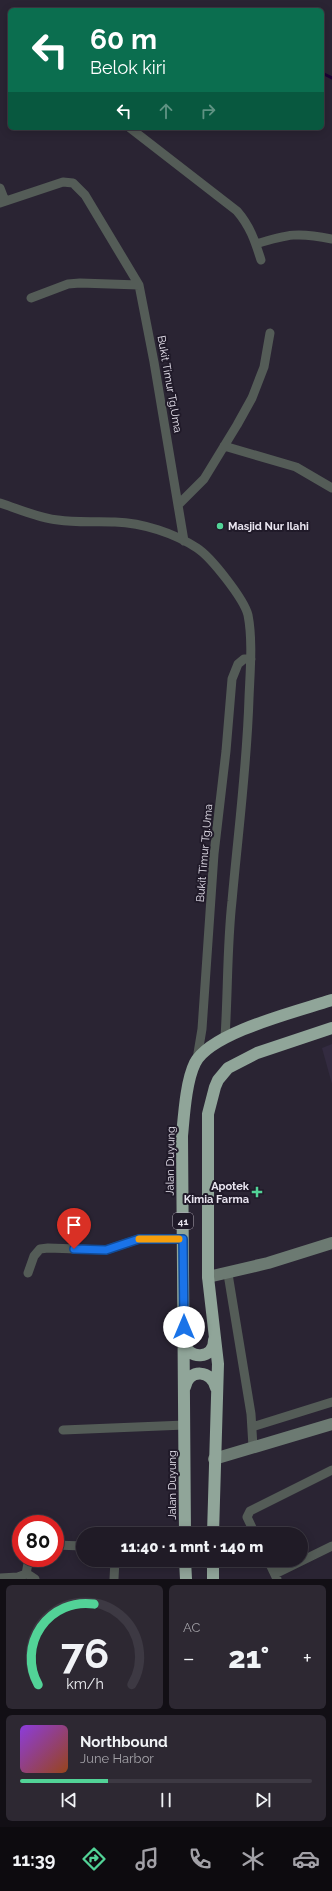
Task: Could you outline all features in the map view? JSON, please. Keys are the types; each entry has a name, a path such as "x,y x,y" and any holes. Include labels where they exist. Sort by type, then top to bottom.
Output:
{"highway":[{"path":"197,1059 224,1037 332,1000"},
{"name":"41","path":"213,1527 216,1388 218,1364 208,1277 208,1114 218,1080 228,1068 239,1060 332,1028"},
{"name":"Jalan Duyung","path":"185,1527 182,1136 184,1108 191,1074 197,1059"},
{"path":"184,1342 187,1350 195,1356 200,1356 205,1355 212,1349 214,1339"},
{"path":"185,1390 187,1381 194,1374 199,1373 209,1375 213,1379 216,1388"},
{"path":"186,1567 186,1579"},
{"path":"213,1567 213,1579"}],"street":[{"path":"133,130 237,211 246,221 261,260"},
{"name":"Bukit Timur Tg.Uma","path":"3,202 62,182 73,183 85,195 139,285 154,362 184,541"},
{"path":"0,188 3,202"},
{"path":"256,244 280,236 300,234 332,239"},
{"path":"31,298 68,284 139,285"},
{"path":"178,505 204,479 252,398 264,367 270,333"},
{"path":"224,446 296,467 332,488"},
{"path":"0,503 40,516 58,520 117,522 146,527 184,541 198,549 218,567 248,614 251,659 248,734 232,903 224,1037"},
{"name":"Bukit Timur Tg.Uma","path":"197,1059 202,1029 214,854 226,751 232,679 238,664 244,659 251,659"},
{"path":"28,1273 34,1256 40,1250 48,1248 106,1250 139,1239 183,1239"},
{"path":"208,1277 228,1274 332,1243"},
{"path":"228,1274 252,1427 253,1447"},
{"path":"252,1427 332,1402"},
{"path":"214,1459 332,1424"},
{"path":"63,1430 185,1425"},
{"path":"252,1527 247,1517 250,1511 332,1470"},
{"path":"64,1546 76,1546"},
{"path":"272,1567 276,1576 332,1546"},
{"path":"26,1573 27,1567"},
{"path":"114,1579 115,1567"},
{"path":"1,1579 18,1577 26,1573"},
{"path":"26,1573 35,1579"}],"shaded area":[{"path":"332,1044 332,1084 322,1048"}],"waterway":[{"path":"324,74 332,78"}],"slow traffic":[{"path":"139,1239 179,1239"}],"place":[{"name":"Masjid Nur Ilahi","path":"220,526"},
{"name":"Apotek Kimia Farma","path":"257,1192"}],"route":[{"path":"74,1249 106,1250 139,1239 183,1239 184,1327"}]}
